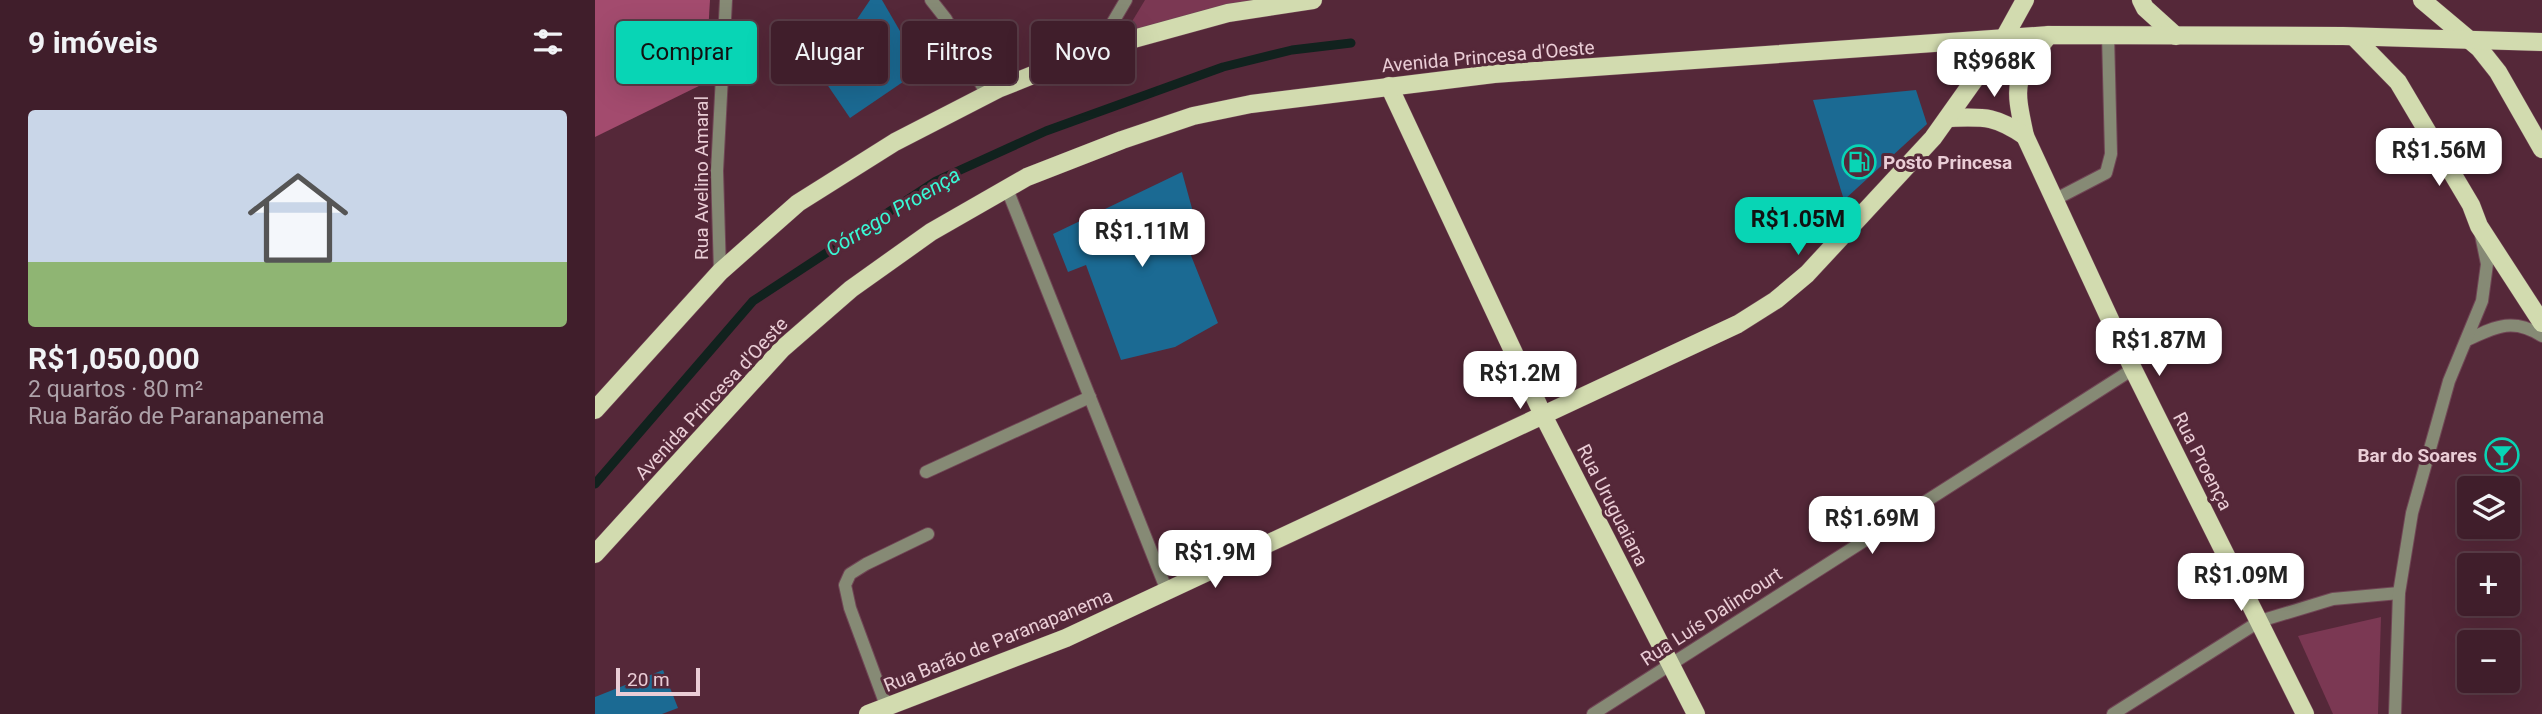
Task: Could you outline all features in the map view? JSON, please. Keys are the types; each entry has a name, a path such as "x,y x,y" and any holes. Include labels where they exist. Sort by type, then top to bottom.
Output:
{"main road":[{"path":"1135,39 1228,13 1313,0"},
{"name":"Rua Barão de Paranapanema","path":"868,714 1066,638 1738,324 1776,300 1807,274 1933,138 2004,38 2025,0"},
{"path":"2141,0 2145,8 2176,36"},
{"path":"2422,0 2479,48 2498,72 2542,149"},
{"name":"Avenida Princesa d'Oeste","path":"595,554 782,349 851,289 921,239 1027,177 1193,116 1251,104 1493,74 2049,35 2354,37 2542,42"},
{"name":"Rua Proença","path":"2049,35 2024,67 2019,79 2016,97 2025,136 2133,369 2305,714"},
{"path":"2354,37 2399,82 2471,205 2479,226 2542,323"},
{"path":"595,410 720,272 798,203 895,142 987,95 1031,77"},
{"name":"Rua Uruguaiana","path":"1389,86 1543,415 1696,714"},
{"path":"1948,118 1989,118 2003,121 2025,136"}],"street":[{"name":"Rua Avelino Amaral","path":"720,272 717,172 726,0"},
{"path":"931,0 946,19 987,95"},
{"path":"1114,21 1126,0"},
{"path":"2054,201 2106,173 2109,166 2108,35"},
{"path":"1007,189 1167,591"},
{"path":"2395,714 2399,593 2412,513 2449,381 2467,341 2485,285 2487,264 2479,226"},
{"path":"2467,341 2499,326 2518,326 2542,336"},
{"name":"Rua Luís Dalincourt","path":"1593,714 2133,369"},
{"path":"926,472 1090,397"},
{"path":"887,708 850,608 845,585 850,574 866,564 928,534"},
{"path":"2113,714 2260,621 2333,599 2399,593"}],"shaded area":[{"path":"595,0 710,0 709,21 616,21 616,84 703,84 595,137"},
{"path":"1145,0 1313,0 1135,39 1135,21 1132,21"},
{"path":"2381,617 2378,714 2333,714 2298,636"}],"building":[{"path":"870,0 882,0 902,34 902,83 850,118 827,84 888,84 888,21 856,21"},
{"name":"Posto Princesa","path":"1916,90 1927,124 1844,200 1813,100"},
{"path":"1182,172 1193,212 1178,223 1218,323 1175,347 1121,360 1086,265 1068,272 1053,234"},
{"path":"663,670 678,708 662,714 595,714 595,697"}],"waterway":[{"name":"Córrego Proença","path":"595,484 753,301 936,181 1046,131 1223,67 1292,50 1351,43"}],"place":[{"name":"Posto Princesa","path":"1859,162"},
{"name":"Bar do Soares","path":"2502,455"}]}
